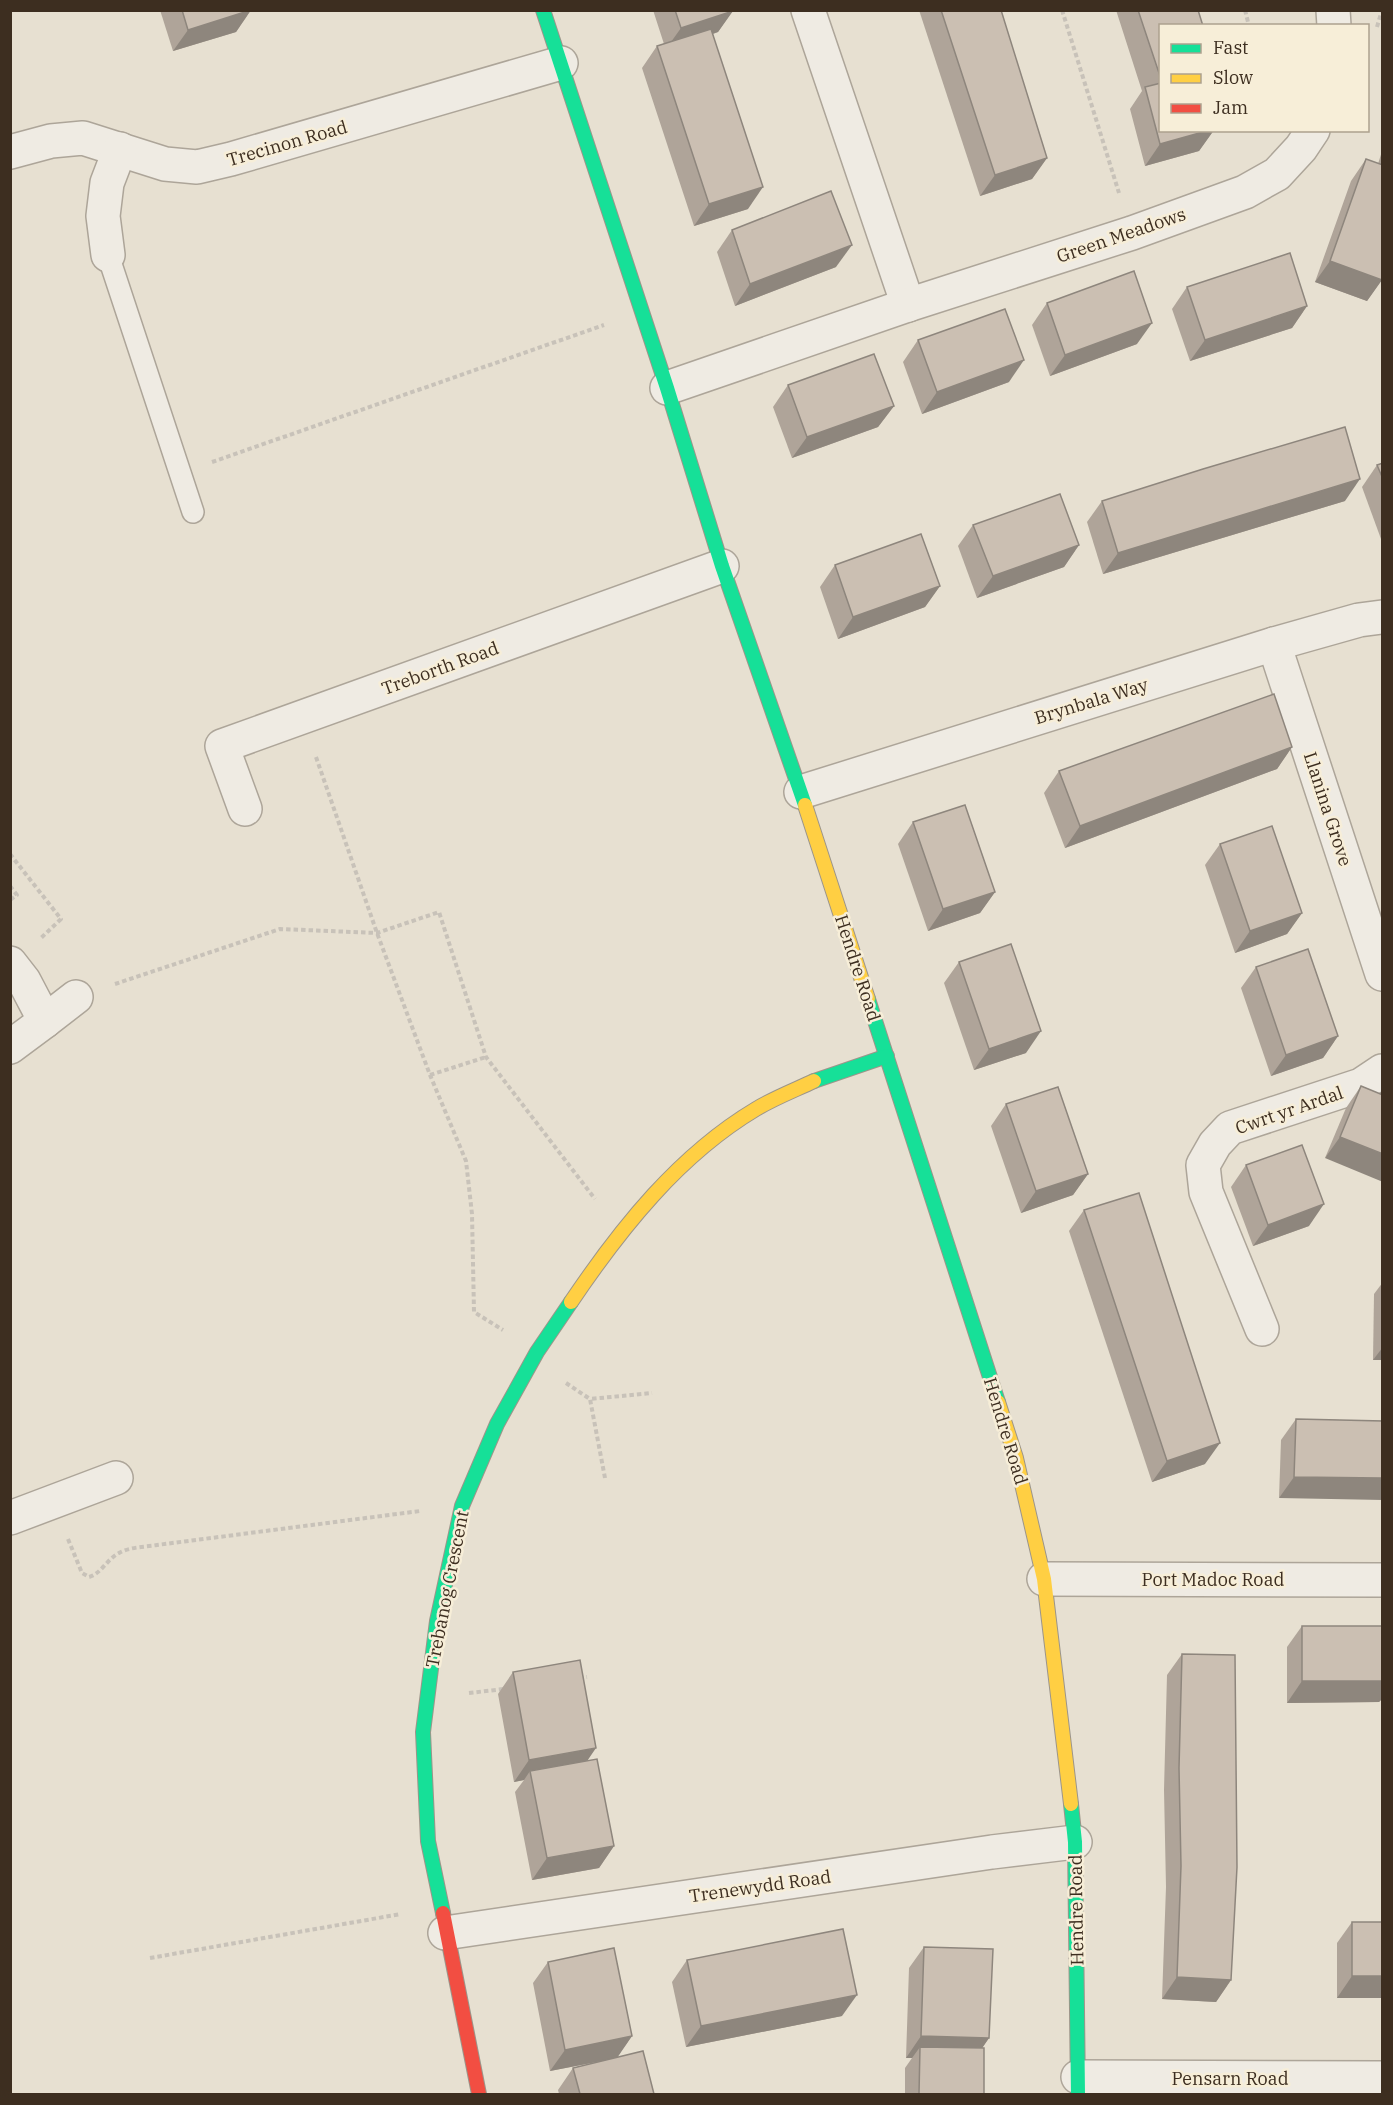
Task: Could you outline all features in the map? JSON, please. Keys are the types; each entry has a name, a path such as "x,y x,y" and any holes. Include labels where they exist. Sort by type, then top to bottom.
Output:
{"street":[{"name":"Hendre Road","path":"543,10 667,388 722,566 801,792 1016,1458 1044,1579 1075,1842 1078,2086"},
{"path":"808,10 908,305"},
{"name":"Trecinon Road","path":"10,152 51,141 83,138 165,164 197,167 561,63"},
{"name":"Green Meadows","path":"667,388 908,305 1131,233 1245,192 1277,174 1301,148 1312,132"},
{"path":"108,255 103,216 107,183 120,149"},
{"name":"Treborth Road","path":"245,809 222,746 722,566"},
{"name":"Brynbala Way","path":"801,792 1274,644 1359,620 1383,617"},
{"name":"Llanina Grove","path":"1274,644 1383,974"},
{"path":"11,964 24,981 45,1021"},
{"path":"10,1047 76,997"},
{"name":"Trebanog Crescent","path":"479,2094 428,1841 423,1732 437,1621 462,1506 497,1424 537,1352 601,1258 654,1194 709,1141 757,1108 818,1080 887,1056"},
{"name":"Cwrt yr Ardal","path":"1262,1329 1206,1192 1203,1165 1215,1144 1230,1128 1361,1086 1383,1071"},
{"path":"10,1518 116,1478"},
{"name":"Port Madoc Road","path":"1044,1579 1383,1580"},
{"name":"Trenewydd Road","path":"443,1920 1075,1842"},
{"name":"Pensarn Road","path":"1078,2086 1286,2086 1383,2078"}],"lane":[{"path":"108,255 193,512"}],"path":[{"path":"1062,10 1131,233"},
{"path":"180,473 642,312"},
{"path":"302,717 377,933 430,1075 466,1161 472,1214 474,1312 537,1352"},
{"path":"10,854 61,920 11,964"},
{"path":"10,886 17,895 10,900"},
{"path":"76,997 280,929 377,933 439,912 486,1057 621,1233"},
{"path":"430,1075 486,1057"},
{"path":"605,1478 590,1399 652,1393"},
{"path":"67,1536 82,1573 89,1577 95,1576 111,1558 121,1552 157,1545 462,1506"},
{"path":"576,1679 587,1677"},
{"path":"427,1698 507,1689"},
{"path":"150,1958 443,1920"}],"building":[{"path":"182,10 251,10 188,30"},
{"path":"675,10 733,10 733,11 681,28"},
{"path":"941,10 1001,10 1047,158 995,175"},
{"path":"1138,10 1198,10 1202,24 1159,24 1159,73"},
{"path":"711,29 763,187 709,204 657,46"},
{"path":"1159,84 1159,132 1203,132 1160,144 1145,87"},
{"path":"1366,159 1383,165 1382,280 1330,261"},
{"path":"831,191 852,245 750,284 732,230"},
{"path":"1290,253 1307,306 1205,340 1187,287"},
{"path":"1134,271 1152,323 1065,355 1047,303"},
{"path":"1005,309 1024,360 937,392 918,340"},
{"path":"874,354 894,406 807,437 788,385"},
{"path":"1345,427 1360,479 1118,553 1102,501"},
{"path":"1383,463 1383,479 1377,465"},
{"path":"1060,494 1079,545 993,576 973,525"},
{"path":"921,534 940,586 853,617 835,565"},
{"path":"1274,694 1292,747 1080,826 1059,771"},
{"path":"965,805 995,892 943,909 913,822"},
{"path":"1272,826 1302,913 1250,931 1220,844"},
{"path":"1011,944 1041,1031 989,1049 959,962"},
{"path":"1308,949 1338,1036 1286,1055 1256,967"},
{"path":"1361,1086 1383,1095 1383,1154 1340,1137"},
{"path":"1058,1087 1088,1174 1036,1191 1006,1104"},
{"path":"1302,1145 1324,1204 1268,1225 1246,1165"},
{"path":"1139,1193 1220,1443 1167,1461 1084,1210"},
{"path":"1296,1419 1383,1421 1383,1478 1294,1477"},
{"path":"1302,1626 1383,1626 1383,1681 1302,1681"},
{"path":"1182,1654 1235,1655 1237,1867 1231,1980 1177,1977 1181,1866 1179,1768"},
{"path":"580,1660 596,1748 529,1760 513,1672"},
{"path":"597,1759 614,1846 547,1858 530,1771"},
{"path":"1352,1922 1383,1922 1383,1976 1352,1976"},
{"path":"843,1929 857,1995 701,2026 687,1960"},
{"path":"924,1947 993,1949 989,2038 921,2036"},
{"path":"614,1948 632,2036 565,2050 548,1962"},
{"path":"920,2047 984,2048 984,2094 919,2094"},
{"path":"643,2051 654,2094 580,2094 573,2068"}],"traffic: fast":[{"path":"543,10 667,388 722,566 805,805"},
{"path":"868,999 998,1402"},
{"path":"814,1081 887,1056"},
{"path":"443,1913 428,1841 423,1732 437,1621 462,1506 497,1424 537,1352 571,1302"},
{"path":"1071,1804 1075,1842 1078,2094"}],"traffic: slow":[{"path":"805,805 868,999"},
{"path":"571,1302 610,1247 653,1195 702,1148 728,1127 756,1109 814,1081"},
{"path":"998,1402 1016,1458 1044,1579 1071,1804"}],"traffic: jam":[{"path":"443,1913 479,2094"}]}
